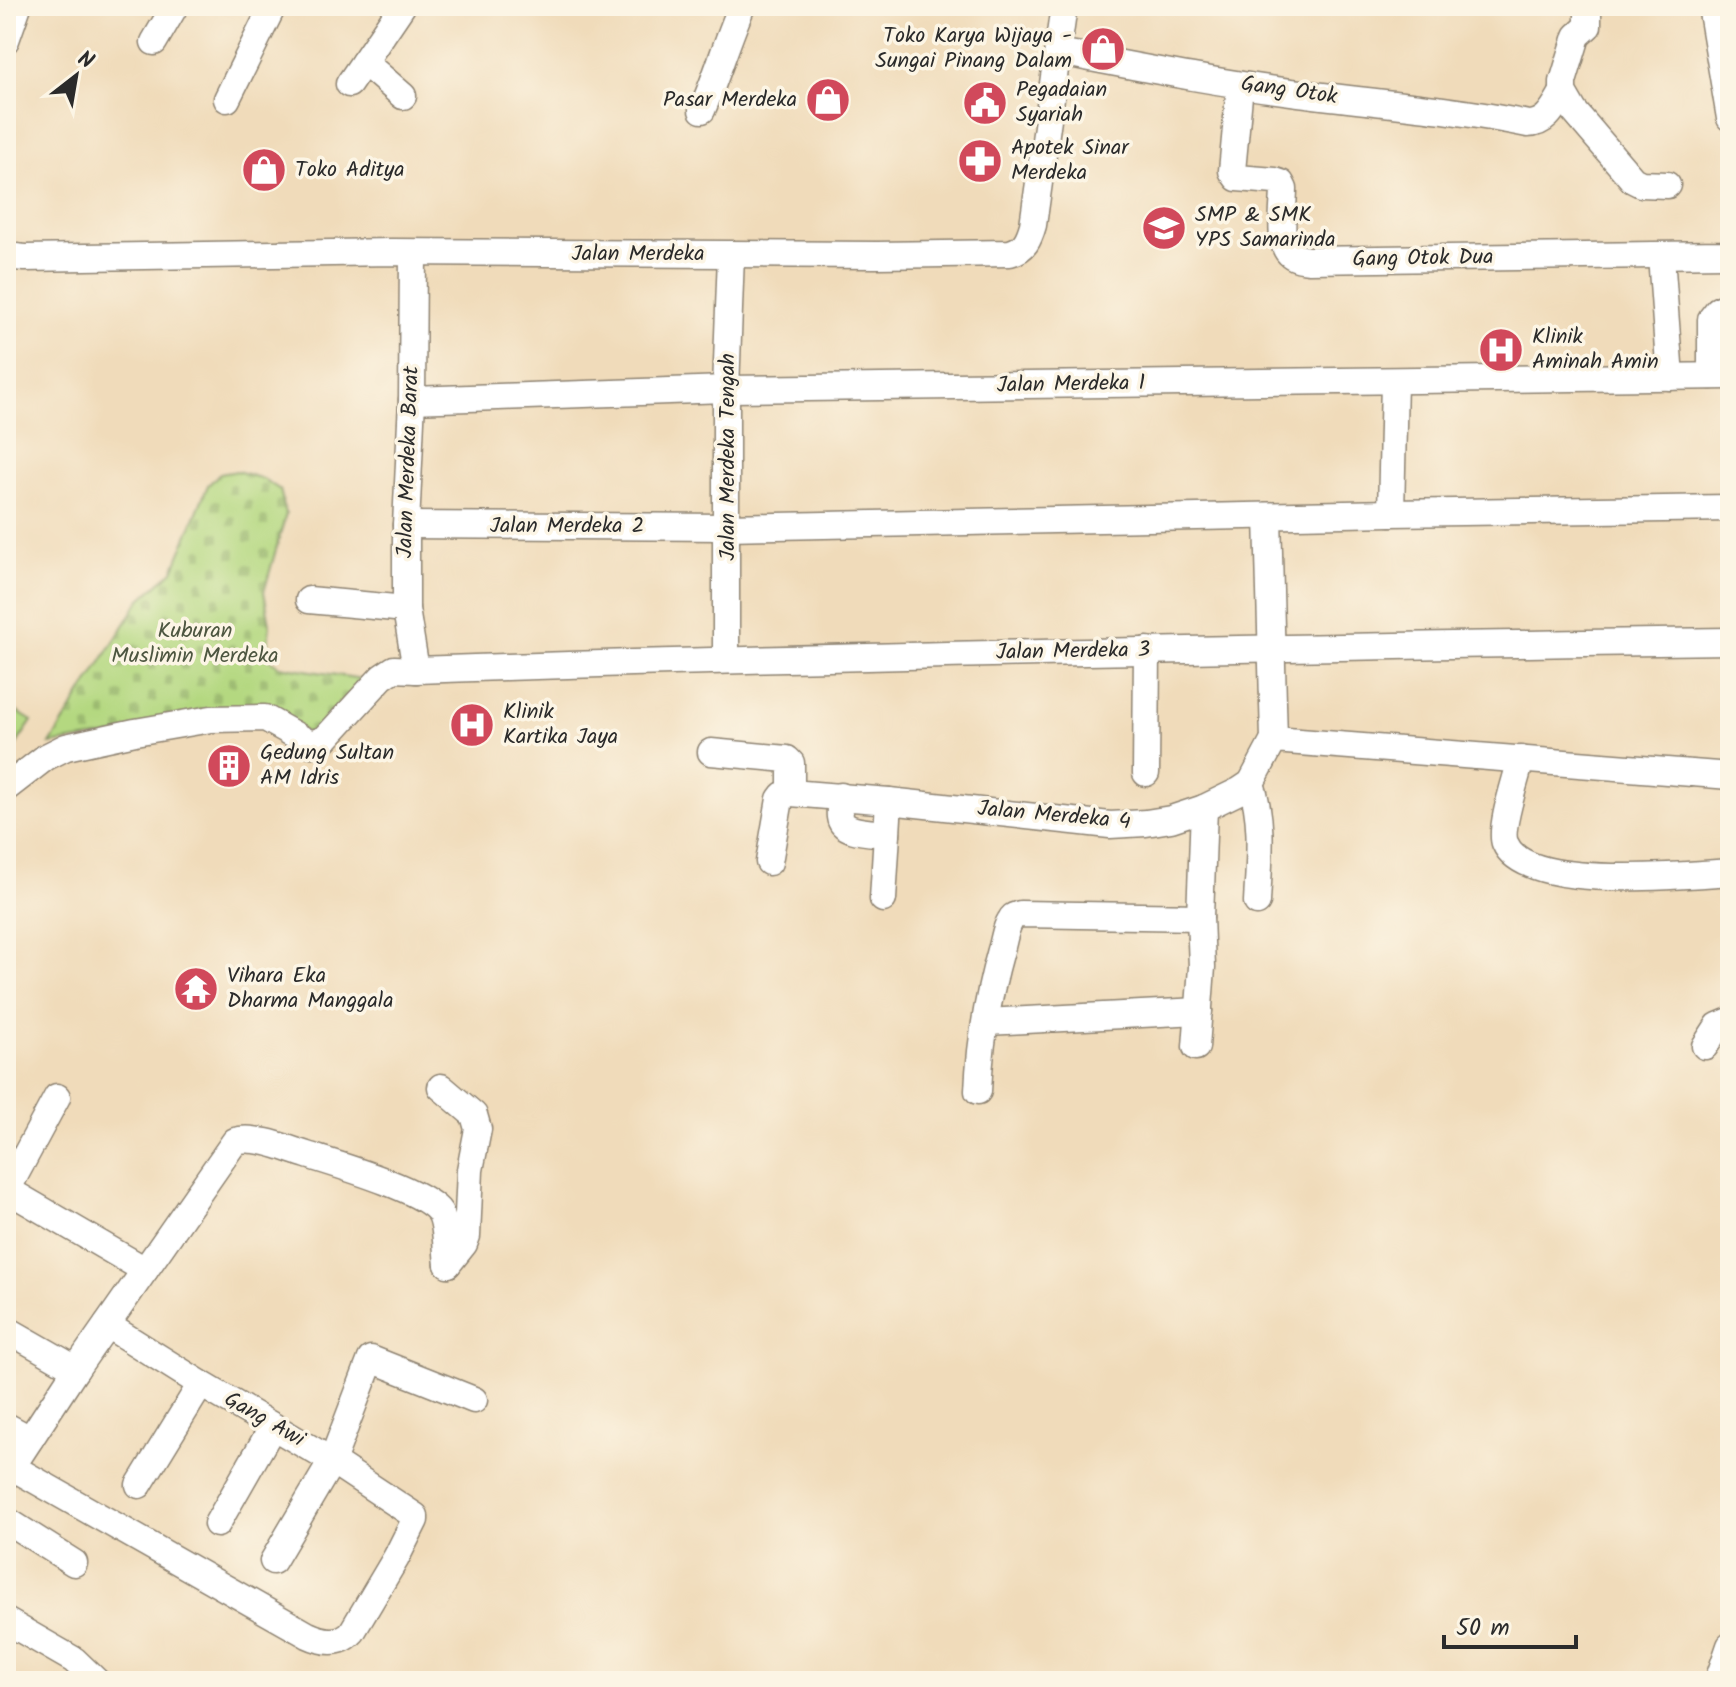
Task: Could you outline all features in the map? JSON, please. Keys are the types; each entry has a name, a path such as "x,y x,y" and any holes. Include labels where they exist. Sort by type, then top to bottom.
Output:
{"street":[{"path":"6,40 18,6"},
{"path":"154,42 175,6"},
{"path":"227,99 273,6"},
{"path":"349,84 402,6"},
{"path":"702,110 742,6"},
{"name":"Jalan Merdeka","path":"6,256 1010,253 1026,244 1033,225 1064,6"},
{"path":"1588,6 1588,26 1577,36 1563,82 1563,92 1574,111 1633,180 1641,184 1667,185"},
{"path":"1711,6 1730,118"},
{"name":"Gang Otok","path":"1059,52 1240,85 1418,106 1536,124 1551,112 1563,92"},
{"path":"364,62 403,96"},
{"name":"Gang Otok Dua","path":"1240,85 1232,171 1240,178 1282,184 1283,241 1289,253 1297,258 1726,253"},
{"name":"Jalan Merdeka Barat","path":"413,253 406,609 416,670"},
{"name":"Jalan Merdeka Tengah","path":"726,659 726,389 731,255"},
{"path":"1661,256 1670,377"},
{"path":"1720,376 1711,319 1718,310 1730,305"},
{"name":"Jalan Merdeka 1","path":"412,400 726,389 1720,376"},
{"path":"1391,513 1394,381"},
{"name":"Jalan Merdeka 2","path":"406,525 727,527 1730,508"},
{"path":"1257,902 1260,821 1251,783 1274,740 1268,516"},
{"path":"309,600 406,609"},
{"name":"Jalan Merdeka 3","path":"6,788 46,757 66,747 211,719 265,718 311,744 325,739 382,677 394,669 404,668 1147,650 1730,641"},
{"path":"1146,773 1147,650"},
{"path":"1274,740 1730,776"},
{"path":"711,752 787,759 791,763 791,793 780,799 769,862"},
{"path":"1521,759 1502,832 1506,846 1526,864 1587,876 1640,878 1730,872"},
{"name":"Jalan Merdeka 4","path":"791,793 1110,825 1171,819 1204,808 1251,783"},
{"path":"841,796 840,818 844,825 853,830 887,834"},
{"path":"883,899 889,801"},
{"path":"1196,1047 1202,967 1200,917 1204,808"},
{"path":"978,1091 982,1042 996,968 1009,923 1014,916 1200,917"},
{"path":"986,1022 1199,1011"},
{"path":"1705,1046 1718,1026 1730,1021"},
{"path":"9,1472 76,1369 235,1141 269,1142 399,1187 426,1201 438,1209 443,1218 448,1264 467,1236 470,1170 478,1129 474,1115 441,1087"},
{"path":"57,1097 7,1190 145,1270"},
{"name":"Gang Awi","path":"9,1472 308,1635 330,1641 342,1640 352,1632 396,1558 415,1520 413,1513 107,1325"},
{"path":"6,1329 76,1369"},
{"path":"273,1561 332,1461 371,1359 474,1400"},
{"path":"139,1485 201,1384"},
{"path":"6,1426 30,1439"},
{"path":"217,1524 273,1426"},
{"path":"6,1520 74,1563"},
{"path":"6,1621 74,1660 96,1681"},
{"path":"1718,1681 1730,1646"}],"green space":[{"name":"Kuburan Muslimin Merdeka","path":"237,471 263,479 280,490 286,514 264,592 270,624 267,658 280,666 368,680 312,735 266,713 50,744 140,600 173,571 208,485 220,474"},
{"path":"6,705 32,721 6,760"}],"place":[{"name":"Toko Karya Wijaya - Sungai Pinang Dalam","path":"1103,49"},
{"name":"Pasar Merdeka","path":"828,100"},
{"name":"Pegadaian Syariah","path":"985,103"},
{"name":"Apotek Sinar Merdeka","path":"980,161"},
{"name":"Toko Aditya","path":"264,170"},
{"name":"SMP & SMK YPS Samarinda","path":"1164,228"},
{"name":"Klinik Aminah Amin","path":"1501,350"},
{"name":"Klinik Kartika Jaya","path":"472,725"},
{"name":"Gedung Sultan AM Idris","path":"229,766"},
{"name":"Vihara Eka Dharma Manggala","path":"196,989"}]}
